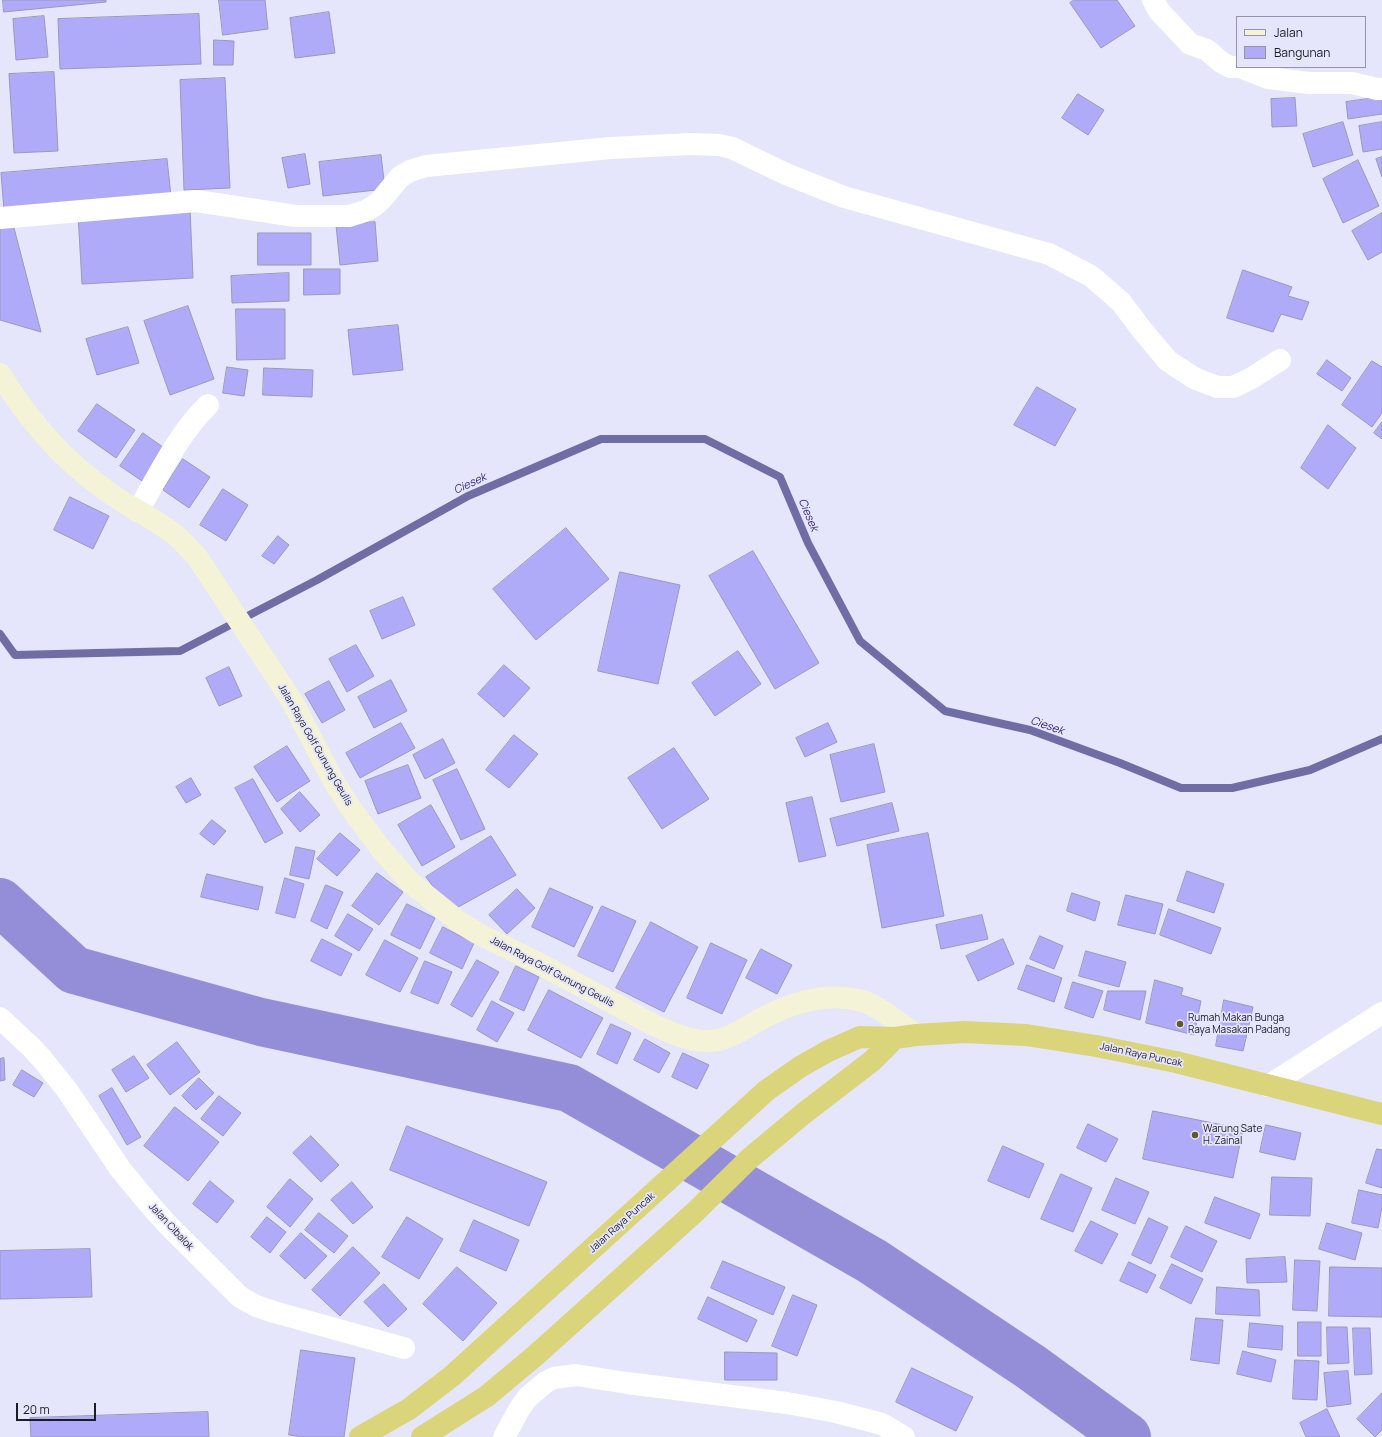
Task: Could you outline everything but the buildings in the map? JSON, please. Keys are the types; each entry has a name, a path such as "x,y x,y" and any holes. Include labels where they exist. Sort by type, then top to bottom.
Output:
{"highway":[{"name":"Jalan Raya Puncak","path":"360,1437 409,1409 452,1376 767,1090 828,1051 860,1037 895,1038 964,1032 1026,1035 1096,1046 1176,1062 1382,1114"},
{"path":"422,1437 487,1396 536,1355 695,1212 750,1159 803,1114 872,1061 895,1038"}],"main road":[{"name":"Jalan Raya Golf Gunung Geulis","path":"0,374 16,400 36,425 74,465 105,490 179,539 196,557 292,701 333,780 350,807 381,849 411,883 452,917 477,933 536,962 667,1032 698,1040 711,1041 722,1039 733,1035 763,1018 791,1005 807,1000 833,998 855,1000 874,1006 916,1035"}],"street":[{"path":"1153,0 1159,11 1190,44 1207,50 1220,62 1230,67 1236,67"},
{"path":"1243,68 1268,78 1309,83 1352,83 1382,89"},
{"path":"0,218 196,201 296,216 349,216 374,206 381,200 400,177 410,171 426,166 611,148 690,144 719,145 732,148 786,174 844,197 1049,254 1091,276 1122,302 1142,330 1168,360 1194,378 1217,386 1233,387 1250,380 1280,360"},
{"path":"138,511 178,443 196,417 208,405"},
{"path":"1268,1086 1382,1013"},
{"name":"Jalan Cibalok","path":"0,1018 32,1048 47,1065 84,1114 118,1165 150,1206 240,1298 256,1306 274,1312 404,1348"},
{"path":"504,1437 520,1408 534,1392 546,1382 554,1378 576,1375 627,1383 787,1403 836,1412 882,1424 904,1437"}],"waterway":[{"name":"Ciesek","path":"0,634 15,655 180,651 317,580 468,496 601,439 705,439 780,477 808,543 860,641 945,711 1030,730 1120,763 1181,788 1232,788 1310,770 1382,739"},
{"path":"0,902 74,970 261,1022 569,1088 872,1261 1031,1367 1127,1437"}],"place":[{"name":"Rumah Makan Bunga Raya Masakan Padang","path":"1180,1024"},
{"name":"Warung Sate H. Zainal","path":"1195,1135"}]}
